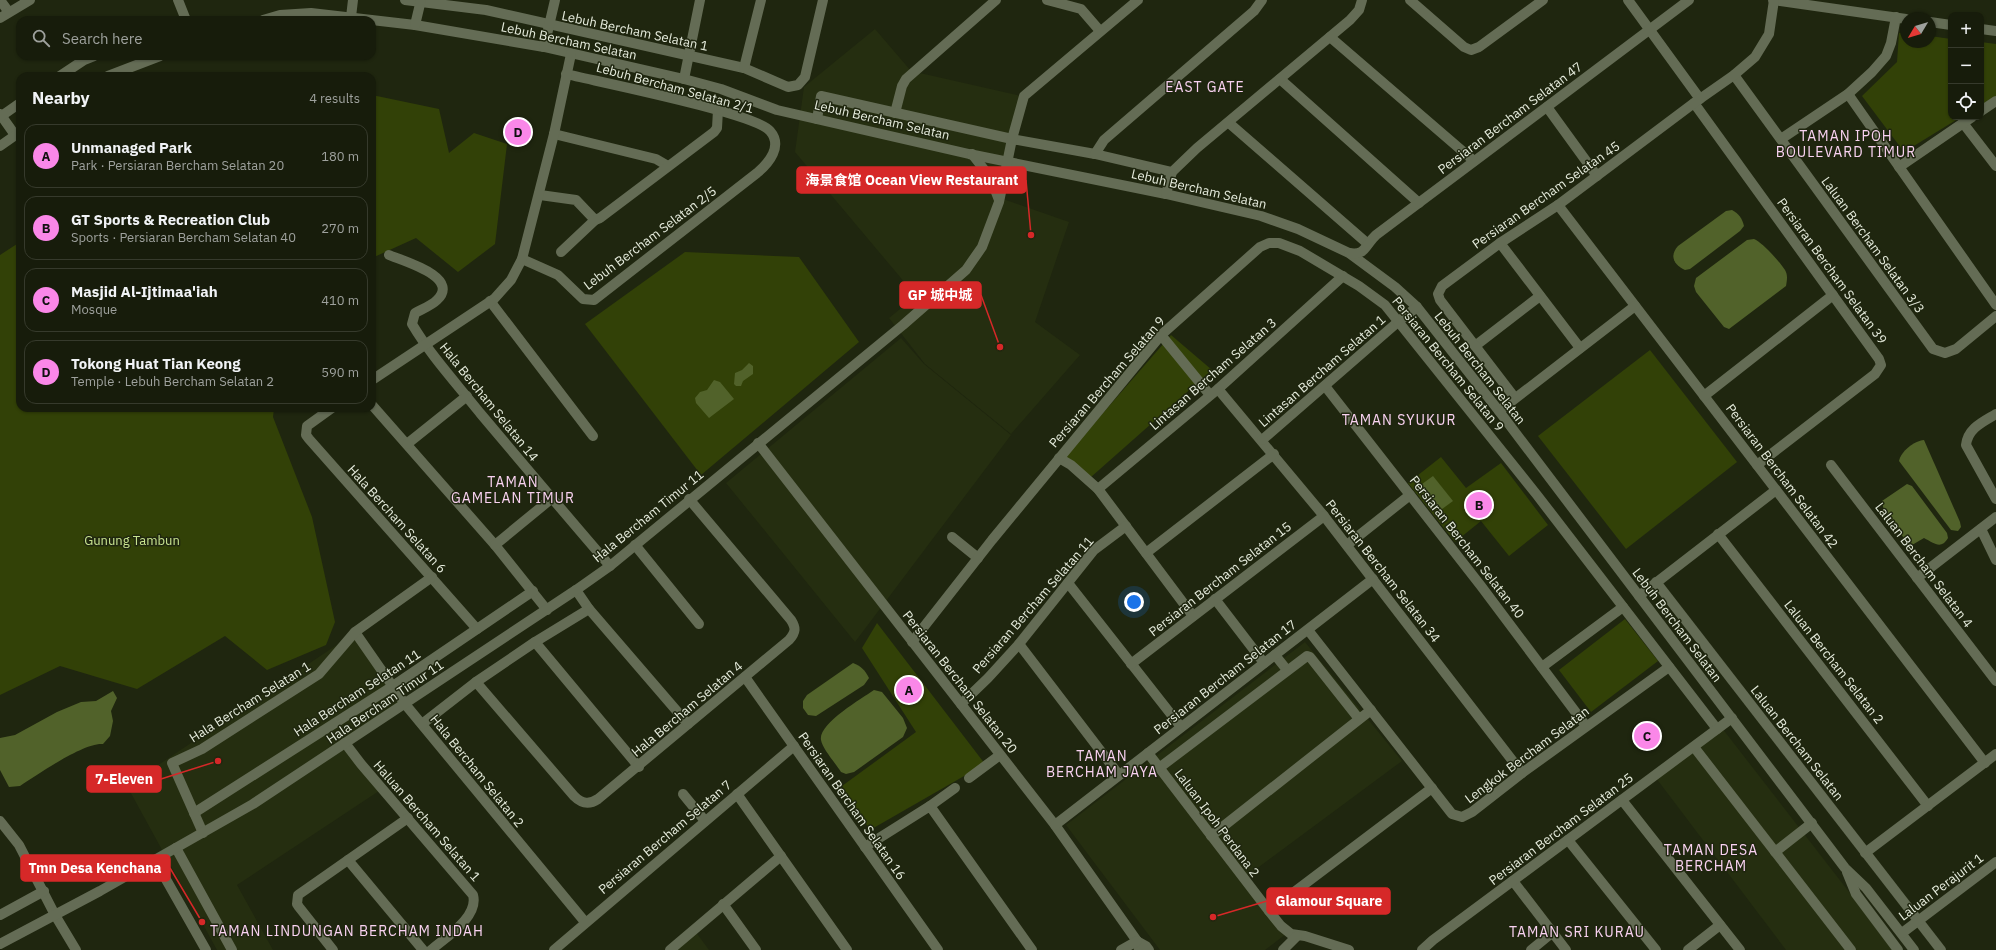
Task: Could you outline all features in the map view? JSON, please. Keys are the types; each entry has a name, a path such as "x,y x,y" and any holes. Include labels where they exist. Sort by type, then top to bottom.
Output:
{"street":[{"path":"0,0 8,12"},
{"path":"0,18 30,0"},
{"path":"178,0 184,16"},
{"path":"351,16 353,0"},
{"name":"Lebuh Bercham Selatan 1","path":"405,0 487,5 549,25 744,68 788,87 798,85 805,77 823,0"},
{"path":"544,47 555,0"},
{"path":"684,79 687,55 700,0"},
{"path":"744,68 761,0"},
{"path":"895,113 902,86 906,79 996,0"},
{"path":"1046,0 1081,9 1100,31"},
{"name":"Hala Bercham Timur 11","path":"0,944 155,860 281,787 576,590 610,566 689,499 955,281 970,265 982,247 999,202 1012,139 1024,96 1138,0"},
{"path":"1095,154 1104,140 1254,11 1262,0"},
{"path":"1166,194 1172,172 1197,148 1229,123 1360,10 1362,0"},
{"path":"1418,2 1464,47 1472,50 1479,48 1543,0"},
{"name":"Persiaran Bercham Selatan 39","path":"1628,0 1697,101 1879,359 1881,365 1880,370 1756,465"},
{"name":"Persiaran Bercham Selatan 47","path":"1367,246 1376,235 1689,0"},
{"path":"1774,0 1813,3 1900,18"},
{"name":"Persiaran Bercham Selatan 45","path":"1475,346 1439,298 1440,289 1445,282 1500,243 1558,205 1755,57 1769,34 1774,0"},
{"path":"415,25 420,1"},
{"name":"Lebuh Bercham Selatan","path":"277,16 311,13 341,16"},
{"name":"Lebuh Bercham Selatan","path":"376,20 415,25 544,47 721,89 777,110 1008,162 1166,194 1261,216 1298,229 1349,253 1370,267 1417,308 1498,411 1845,868"},
{"path":"1781,139 1848,94 1886,56 1900,21"},
{"path":"1936,23 1948,25"},
{"path":"1984,29 1996,31"},
{"path":"1330,37 1474,162"},
{"path":"376,377 490,301 502,291 511,280 522,259 540,195 571,54"},
{"path":"66,72 84,60"},
{"path":"118,72 150,60"},
{"name":"Lebuh Bercham Selatan 2/1","path":"566,74 718,110 761,125 769,130 774,137"},
{"name":"Laluan Bercham Selatan 3/3","path":"1734,74 1933,349 1945,353 1951,352 1996,316"},
{"path":"1280,79 1419,203"},
{"path":"1848,94 1996,305"},
{"path":"817,119 821,96 1012,139 1095,154 1172,172"},
{"path":"1984,109 1996,101"},
{"path":"16,106 0,116 16,132"},
{"path":"1547,107 1597,176"},
{"path":"561,252 595,220 600,218 714,132 717,128 718,110"},
{"path":"1898,167 1968,120"},
{"path":"1229,123 1367,246"},
{"path":"1963,123 1996,166"},
{"path":"554,134 656,159 668,166"},
{"path":"0,146 16,135"},
{"name":"Lebuh Bercham Selatan 2/5","path":"522,259 558,275 583,299 594,300 764,167 769,161 774,150 774,137"},
{"path":"972,154 990,177 999,202"},
{"path":"540,195 576,200 595,220"},
{"name":"Persiaran Bercham Selatan 42","path":"1558,205 1984,763"},
{"name":"Persiaran Bercham Selatan 9","path":"912,642 1059,458 1161,335 1260,247 1269,243 1279,243 1300,251 1343,276 1385,305 1537,495 1623,606"},
{"path":"1500,243 1580,348"},
{"path":"1349,253 1356,254 1367,246"},
{"path":"1367,246 1364,256 1370,267"},
{"name":"Hala Bercham Selatan 14","path":"389,255 422,268 438,279 442,286 441,294 436,300 415,313 412,318 412,324 426,345 551,499 610,566"},
{"name":"Lintasan Bercham Selatan 3","path":"1098,489 1214,392 1343,276"},
{"path":"1704,396 1834,295"},
{"path":"1516,398 1475,346 1540,296"},
{"path":"490,301 594,436"},
{"path":"1498,411 1635,306"},
{"name":"Lintasan Bercham Selatan 1","path":"1262,440 1399,321 1417,308"},
{"name":"Persiaran Bercham Selatan 34","path":"1161,335 1274,454 1347,545 1522,773"},
{"name":"Persiaran Bercham Selatan 40","path":"1324,386 1410,495 1586,726"},
{"path":"407,444 467,396"},
{"path":"376,409 495,544 547,610"},
{"name":"Hala Bercham Selatan 6","path":"326,412 309,423 306,431 309,439 432,576 477,630"},
{"path":"1996,414 1970,431 1967,436 1966,445 1996,499"},
{"name":"Persiaran Bercham Selatan 20","path":"758,443 1055,825 1138,946 1146,946 1149,950"},
{"path":"1146,553 1274,454"},
{"path":"1059,458 1071,465 1098,489 1194,616"},
{"name":"Laluan Bercham Selatan 4","path":"1831,465 1996,681"},
{"path":"1639,596 1776,490"},
{"path":"1347,545 1410,495"},
{"path":"495,544 551,499"},
{"name":"Hala Bercham Selatan 4","path":"476,682 580,802 586,804 593,803 639,767 789,640 794,634 795,627 791,620 689,499"},
{"name":"Persiaran Bercham Selatan 15","path":"1131,664 1324,516"},
{"path":"1917,578 1996,518"},
{"name":"Persiaran Bercham Selatan 11","path":"961,704 988,678 1019,644 1094,550 1126,526"},
{"path":"1981,529 1996,560"},
{"name":"Laluan Bercham Selatan 2","path":"1718,534 1928,806"},
{"path":"952,537 978,558"},
{"path":"635,544 699,624"},
{"name":"Hala Bercham Selatan 1","path":"203,832 172,763 202,749 319,674 354,632 432,576"},
{"name":"Persiaran Bercham Selatan 17","path":"1055,825 1373,579"},
{"name":"Laluan Bercham Selatan","path":"1656,582 1941,950"},
{"path":"1068,583 1181,727"},
{"path":"576,590 591,610 688,724"},
{"name":"Hala Bercham Selatan 11","path":"194,813 393,686 533,591"},
{"path":"1215,599 1264,663"},
{"path":"1542,667 1623,606 1717,730"},
{"path":"422,724 476,682 535,642 591,610"},
{"name":"Lengkok Bercham Selatan","path":"1308,630 1452,814 1462,817 1472,812 1522,773 1669,667"},
{"name":"Hala Bercham Selatan 2","path":"354,632 405,704 585,922"},
{"path":"535,642 639,767"},
{"path":"1019,644 1119,775"},
{"path":"1275,655 1287,670"},
{"path":"1159,768 1305,657 1310,657 1359,719"},
{"name":"Persiaran Bercham Selatan 16","path":"745,677 938,950"},
{"path":"1211,836 1371,710"},
{"name":"Persiaran Bercham Selatan 25","path":"1422,950 1732,718"},
{"name":"Haluan Bercham Selatan 1","path":"345,743 470,890 474,901 474,907 468,917 431,950"},
{"name":"Persiaran Bercham Selatan 7","path":"554,950 585,922 794,746"},
{"path":"1694,747 1852,950"},
{"name":"Laluan Ipoh Perdana 2","path":"1148,753 1281,926 1286,931 1297,936"},
{"path":"1866,853 1996,754"},
{"path":"969,778 1000,755"},
{"path":"865,847 956,788"},
{"path":"1269,911 1432,788"},
{"path":"683,794 705,821"},
{"path":"737,794 847,950"},
{"path":"1622,800 1740,950"},
{"path":"930,806 1032,950"},
{"path":"333,950 299,908 296,899 301,892 408,818"},
{"path":"0,821 19,845 55,915 76,950"},
{"path":"1775,852 1812,823"},
{"path":"1568,840 1656,950"},
{"path":"176,848 232,950"},
{"path":"670,950 781,856"},
{"path":"155,860 206,950"},
{"path":"348,860 423,950"},
{"name":"Laluan Perajurit 1","path":"1902,933 1996,862"},
{"path":"1845,868 1856,894 1898,950"},
{"path":"1845,868 1866,888 1914,950"},
{"path":"1513,881 1566,950"},
{"path":"0,915 44,891"},
{"path":"1856,894 1868,903 1888,928 1902,933"},
{"path":"723,904 756,950"},
{"path":"1688,950 1720,925"},
{"path":"1531,950 1552,932"},
{"path":"1902,933 1900,938 1905,950"},
{"path":"1283,950 1297,936 1305,936 1349,950"},
{"path":"1121,950 1138,946"}],"shaded area":[{"path":"875,29 911,71 1021,96 1003,199 1069,222 1035,322 1080,355 1011,434 925,364 889,318 916,296 795,152 804,87"},
{"path":"1732,210 1738,215 1744,226 1740,231 1690,269 1685,270 1678,266 1673,257 1678,246 1726,211"},
{"path":"1754,239 1762,244 1771,253 1785,270 1787,276 1786,286 1729,329 1724,327 1696,292 1694,286 1696,278 1747,240"},
{"path":"901,338 924,364 1011,435 855,642 726,483"},
{"path":"749,363 753,366 753,374 743,381 741,386 736,386 734,384 735,373 742,370"},
{"path":"714,380 720,382 734,399 709,418 696,403 695,398 700,392 707,390"},
{"path":"1924,440 1960,522 1961,527 1958,531 1951,530 1899,461 1900,457 1908,447 1916,442"},
{"path":"1433,476 1453,501 1438,512 1418,487"},
{"path":"1907,484 1912,486 1947,533 1948,538 1943,544 1940,545 1924,538 1912,545 1907,542 1884,512 1882,501"},
{"path":"353,634 404,703 346,743 382,789 237,885 273,950 217,950 127,786"},
{"path":"1305,642 1402,761 1244,878 1286,934 1265,950 1160,950 1066,825"},
{"path":"853,663 858,665 869,678 864,685 816,716 808,715 803,708 803,701 807,695"},
{"path":"874,690 882,692 903,718 907,728 903,737 854,772 846,774 841,772 824,747 821,740 822,734 826,727 842,712"},
{"path":"113,691 117,698 111,711 113,721 110,736 103,744 84,748 49,767 20,786 9,787 0,770 0,738 15,735 57,712 81,702 96,701"},
{"path":"1722,728 1894,950 1786,950 1656,778"},
{"path":"692,927 709,950 666,950"}],"green space":[{"path":"1899,33 1900,48 1936,48 1936,37 1948,39 1948,120 1956,120 1904,152 1862,96 1897,62"},
{"path":"1984,42 1996,44 1996,96 1984,103"},
{"path":"376,96 439,109 449,153 474,133 507,144 495,244 458,272 416,238 376,256"},
{"name":"Gunung Tambun","path":"16,245 16,412 274,412 273,417 312,517 335,622 326,645 267,670 225,636 137,689 60,666 0,695 0,255"},
{"path":"685,252 799,257 859,342 701,475 585,324"},
{"path":"1171,335 1212,370 1091,477 1063,459"},
{"path":"1650,350 1737,462 1626,549 1538,436"},
{"path":"1441,457 1466,488 1501,463 1548,525 1509,556 1481,521 1455,542 1408,483"},
{"path":"1625,619 1658,661 1591,712 1559,670"},
{"path":"877,623 985,764 870,830 842,786 916,732 862,648"}],"place":[{"name":"Tokong Huat Tian Keong","path":"518,132"},
{"name":"海景食馆 Ocean View Restaurant","path":"1031,235"},
{"name":"GP 城中城","path":"1000,347"},
{"name":"GT Sports & Recreation Club","path":"1479,505"},
{"name":"Unmanaged Park","path":"909,690"},
{"name":"Masjid Al-Ijtimaa'iah","path":"1647,736"},
{"name":"7-Eleven","path":"218,761"},
{"name":"Glamour Square","path":"1213,917"},
{"name":"Tmn Desa Kenchana","path":"202,922"}],"district":[{"name":"EAST GATE","path":"1205,87"},
{"name":"TAMAN IPOH BOULEVARD TIMUR","path":"1846,144"},
{"name":"TAMAN SYUKUR","path":"1399,420"},
{"name":"TAMAN GAMELAN TIMUR","path":"513,490"},
{"name":"TAMAN BERCHAM JAYA","path":"1102,764"},
{"name":"TAMAN DESA BERCHAM","path":"1711,858"},
{"name":"TAMAN LINDUNGAN BERCHAM INDAH","path":"347,931"},
{"name":"TAMAN SRI KURAU","path":"1577,932"}]}
